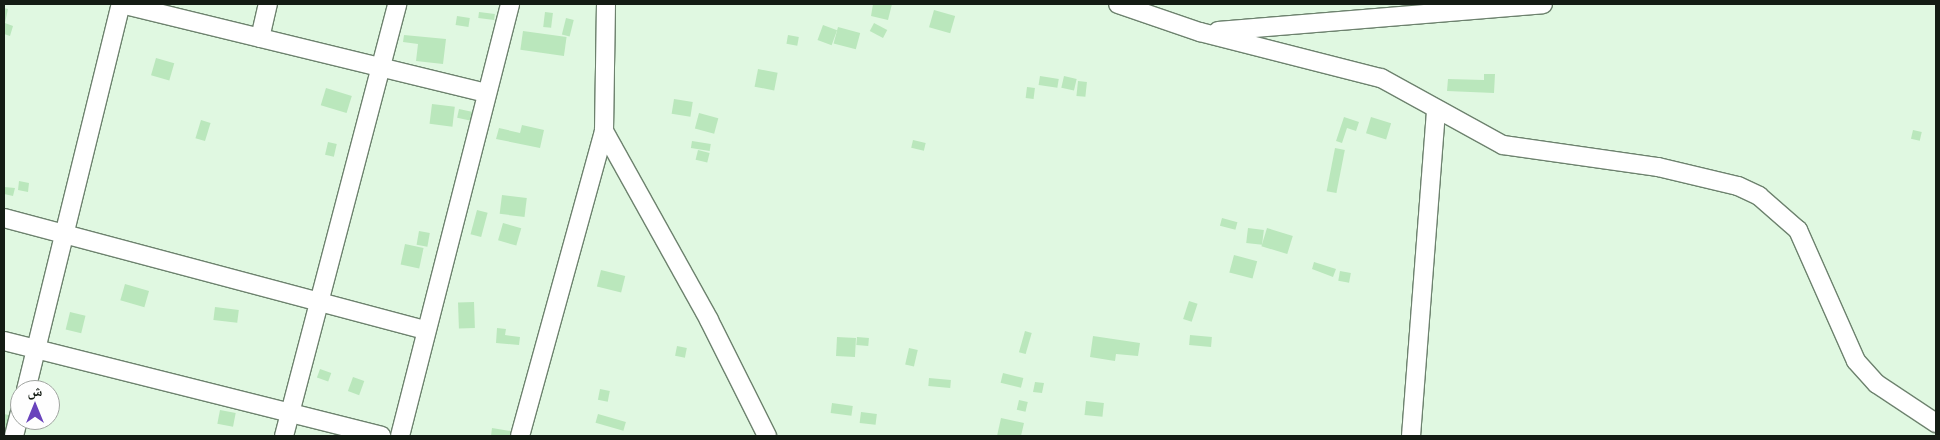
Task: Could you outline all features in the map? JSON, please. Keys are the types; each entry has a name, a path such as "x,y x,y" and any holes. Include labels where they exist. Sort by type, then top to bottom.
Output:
{"street":[{"path":"28,380 121,4 381,69 486,93"},
{"path":"260,38 268,4"},
{"path":"284,436 397,4"},
{"path":"400,436 425,330 510,4"},
{"path":"520,436 604,130 606,4"},
{"path":"1118,4 1200,32 1381,78 1503,145 1658,167 1738,186 1759,196 1798,230 1856,361 1877,384 1936,423"},
{"path":"1200,32 1359,23 1543,4"},
{"path":"1411,436 1436,109"},
{"path":"604,130 709,320 767,436"},
{"path":"4,218 317,304 425,330"},
{"path":"4,341 382,436"}],"building":[{"path":"873,4 892,4 888,20 871,16"},
{"path":"4,8 8,9 5,23 13,26 10,36 4,34"},
{"path":"934,10 955,16 950,33 929,27"},
{"path":"479,12 495,14 494,20 478,18"},
{"path":"545,12 553,13 551,28 543,27"},
{"path":"457,16 470,18 468,27 456,25"},
{"path":"566,18 574,20 570,36 562,34"},
{"path":"874,23 887,30 883,38 870,31"},
{"path":"823,25 837,30 832,45 818,40"},
{"path":"838,27 860,33 856,49 834,43"},
{"path":"523,31 567,37 564,56 520,50"},
{"path":"404,35 446,39 443,64 416,61 418,44 403,42"},
{"path":"788,35 799,37 797,46 786,44"},
{"path":"156,58 174,63 169,81 151,75"},
{"path":"758,69 778,73 774,90 755,87"},
{"path":"1484,74 1495,74 1494,93 1447,91 1448,79 1484,80"},
{"path":"1040,76 1059,79 1057,88 1039,85"},
{"path":"1064,76 1077,79 1074,91 1061,88"},
{"path":"1078,81 1087,82 1085,97 1076,96"},
{"path":"1027,87 1035,88 1034,99 1026,98"},
{"path":"326,88 352,96 347,113 321,105"},
{"path":"674,99 693,102 690,117 672,114"},
{"path":"432,104 455,107 452,127 430,124"},
{"path":"459,109 478,113 476,122 457,118"},
{"path":"699,113 718,118 714,134 695,128"},
{"path":"1344,117 1359,122 1356,131 1347,128 1342,143 1336,141"},
{"path":"1371,117 1391,123 1386,139 1366,133"},
{"path":"201,120 211,123 205,141 195,138"},
{"path":"522,125 544,130 540,148 496,139 499,128 520,133"},
{"path":"1913,130 1922,132 1920,141 1911,139"},
{"path":"913,140 926,143 924,151 911,148"},
{"path":"692,141 711,144 710,151 691,148"},
{"path":"328,142 337,144 334,157 325,155"},
{"path":"1335,148 1345,150 1336,193 1327,191"},
{"path":"698,150 710,153 707,163 696,160"},
{"path":"19,181 29,183 28,192 18,190"},
{"path":"4,187 15,188 13,196 4,194"},
{"path":"502,195 527,198 524,217 500,214"},
{"path":"477,210 488,213 481,237 471,234"},
{"path":"1222,218 1237,222 1235,230 1220,226"},
{"path":"503,223 521,228 516,246 498,240"},
{"path":"1248,228 1264,230 1262,245 1246,243"},
{"path":"1267,228 1293,236 1287,254 1261,246"},
{"path":"419,231 430,233 427,247 417,245"},
{"path":"405,244 424,248 419,268 401,265"},
{"path":"1234,255 1257,261 1253,279 1229,272"},
{"path":"1314,262 1336,269 1333,277 1312,269"},
{"path":"601,270 625,276 621,293 597,286"},
{"path":"1340,271 1351,273 1349,283 1338,281"},
{"path":"125,284 149,291 144,307 120,300"},
{"path":"1189,301 1198,304 1192,322 1183,319"},
{"path":"474,302 475,328 459,329 458,303"},
{"path":"215,307 239,310 237,323 213,320"},
{"path":"70,312 86,316 81,333 66,329"},
{"path":"497,328 506,329 505,335 520,337 519,345 496,343"},
{"path":"1025,331 1032,333 1026,354 1019,352"},
{"path":"1190,335 1212,337 1211,347 1189,345"},
{"path":"1093,336 1140,343 1138,356 1116,354 1115,361 1090,357"},
{"path":"837,337 856,338 855,357 836,356"},
{"path":"857,337 869,338 868,346 856,345"},
{"path":"677,346 687,348 685,358 675,356"},
{"path":"909,348 918,350 914,367 905,365"},
{"path":"320,369 331,373 328,382 317,377"},
{"path":"1003,373 1023,378 1021,388 1001,383"},
{"path":"353,377 364,381 359,395 348,391"},
{"path":"929,378 951,380 950,388 928,386"},
{"path":"1035,382 1044,383 1042,393 1033,392"},
{"path":"600,389 610,391 608,402 598,400"},
{"path":"1019,400 1028,402 1026,412 1017,410"},
{"path":"1086,401 1104,403 1102,417 1085,415"},
{"path":"832,403 853,406 851,416 831,413"},
{"path":"220,410 236,413 233,427 217,424"},
{"path":"861,412 877,414 876,425 860,423"},
{"path":"4,414 10,415 10,428 9,432 4,430"},
{"path":"598,414 626,422 623,431 596,423"},
{"path":"1001,418 1024,423 1021,436 997,436"},
{"path":"492,428 517,432 516,436 491,436"}]}
